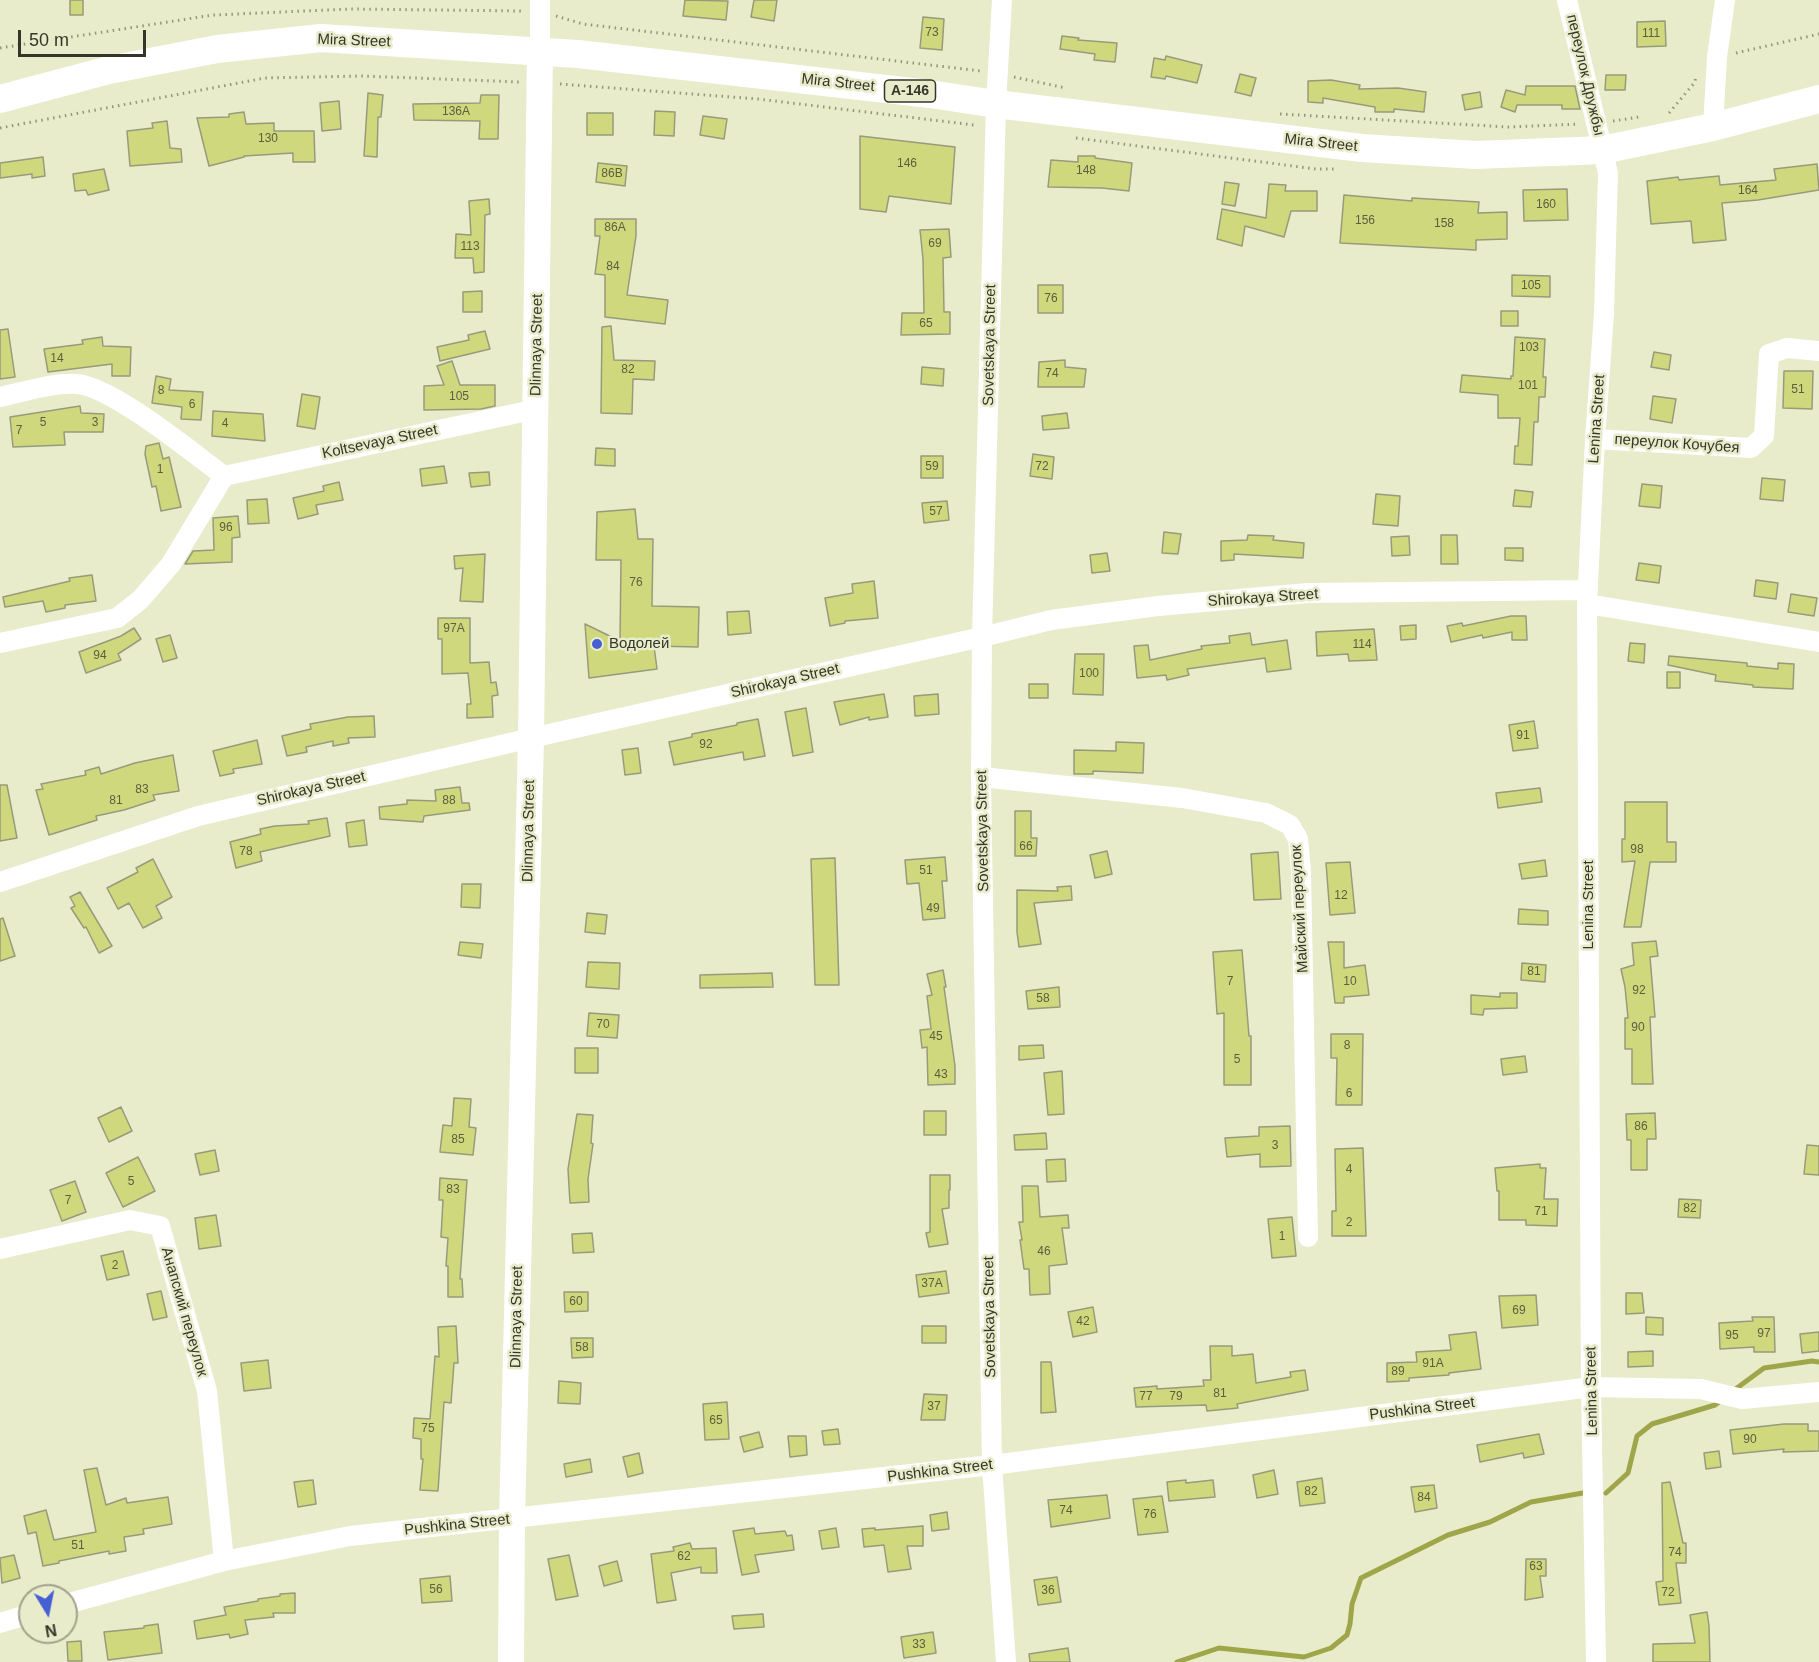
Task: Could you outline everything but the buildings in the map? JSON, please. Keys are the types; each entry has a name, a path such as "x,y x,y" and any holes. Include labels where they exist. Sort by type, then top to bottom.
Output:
{"highway":[{"name":"Mira Street","path":"0,99 110,70 217,49 321,38 540,50 930,94 996,116 1476,155 1602,150 1713,127 1819,99"}],"main road":[{"name":"Dlinnaya Street","path":"511,1662 512,1519 537,409 540,50"}],"street":[{"name":"Dlinnaya Street","path":"540,0 540,50"},
{"name":"Sovetskaya Street","path":"1002,0 996,116 982,637 981,777 992,1465 1006,1662"},
{"name":"переулок Дружбы","path":"1567,0 1602,150"},
{"path":"1713,127 1717,57 1725,0"},
{"name":"Lenina Street","path":"1596,1662 1591,1387 1587,597 1604,313 1608,173 1602,150"},
{"name":"переулок Кочубея","path":"1595,439 1751,448 1764,436 1769,354 1787,348 1819,351"},
{"path":"0,397 43,387 77,384 98,389 137,413 224,476 171,564 140,600 117,618 0,643"},
{"name":"Koltsevaya Street","path":"224,476 537,409"},
{"name":"Shirokaya Street","path":"0,882 198,816 1051,620 1158,606 1308,593 1587,597 1819,642"},
{"name":"Майский переулок","path":"981,777 1182,798 1266,813 1290,825 1298,839 1301,871 1308,1237"},
{"name":"Анапский переулок","path":"0,1249 130,1220 160,1226 207,1392 224,1561"},
{"name":"Pushkina Street","path":"78,1601 224,1561 350,1536 992,1465 1591,1387 1701,1389 1742,1399 1819,1392"},
{"path":"0,1623 18,1618"}],"path":[{"path":"1717,57 1819,34"},
{"path":"0,128 265,78 362,76 540,83 996,116"},
{"path":"1066,137 1339,170"}],"waterway":[{"path":"1733,1391 1764,1368 1819,1362"},
{"path":"1606,1493 1628,1473 1637,1436 1652,1424 1715,1405 1722,1400"},
{"path":"1177,1662 1219,1648 1304,1657 1331,1648 1347,1635 1352,1604 1361,1578 1448,1535 1490,1522 1531,1502 1583,1493"}],"place":[{"name":"Водолей","path":"597,644"}]}
